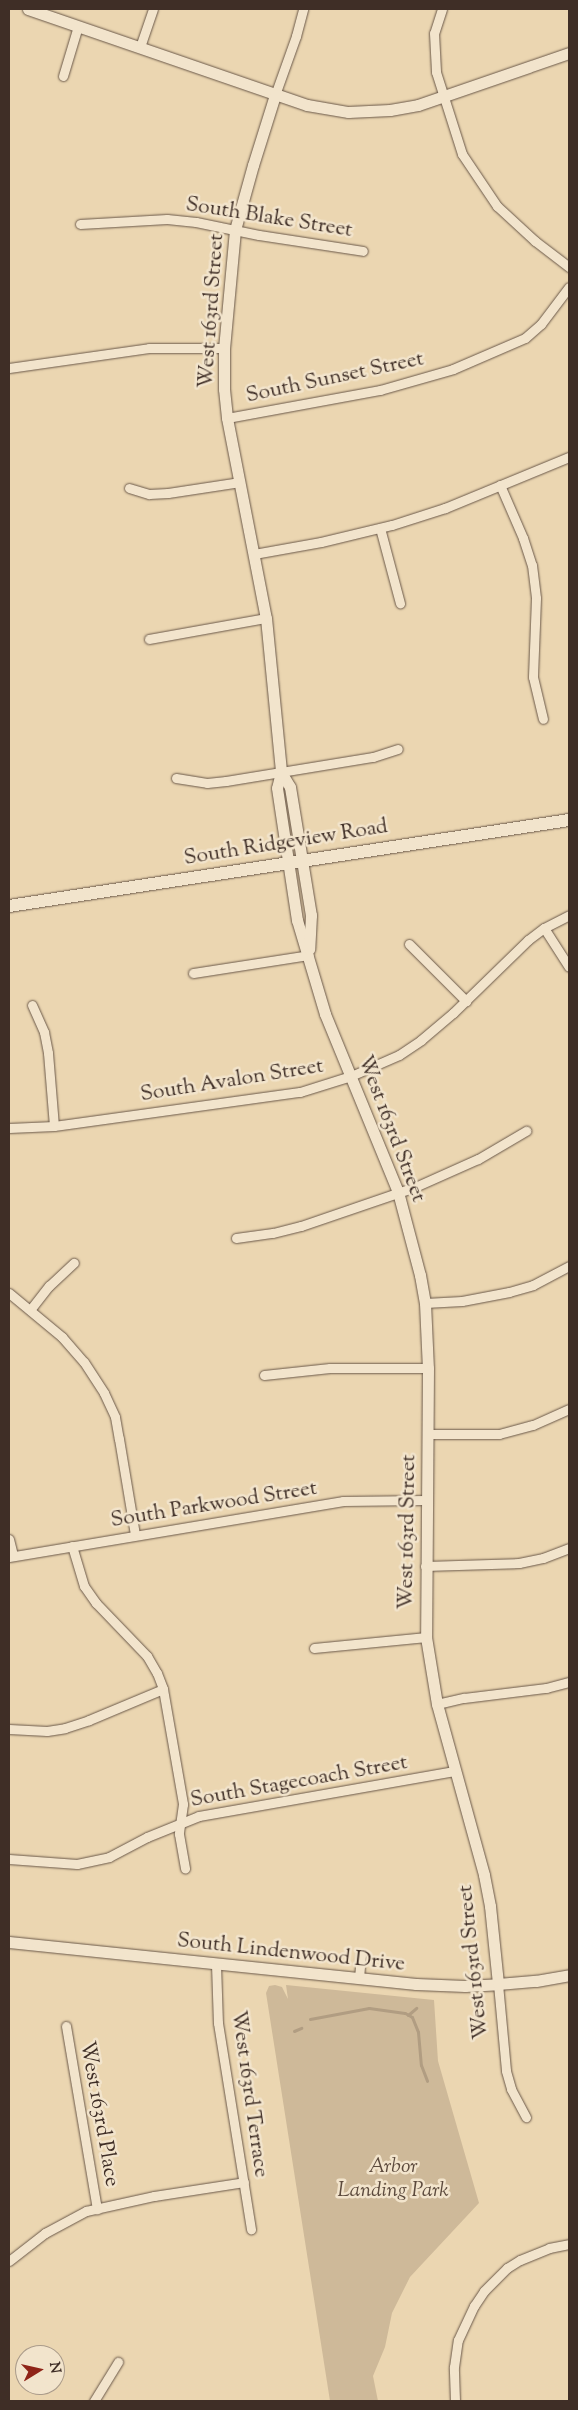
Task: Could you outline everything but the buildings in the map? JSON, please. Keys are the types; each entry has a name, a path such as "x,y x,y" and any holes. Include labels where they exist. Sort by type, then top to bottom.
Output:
{"main road":[{"name":"South Ridgeview Road","path":"9,906 569,820"}],"street":[{"path":"28,9 276,95 322,109 364,112 418,105 569,53"},
{"path":"140,47 154,9"},
{"name":"West 163rd Street","path":"303,9 296,36 253,165 236,230 224,348 224,389 227,418 266,618 281,772 277,788 297,920 309,955 325,1014 398,1192 411,1234 425,1303 428,1368 425,1566 426,1637 437,1704 489,1898 506,2071 511,2089 526,2117"},
{"path":"442,9 434,33 433,45 436,72 462,154 497,206 535,241 569,267"},
{"path":"63,76 78,26"},
{"name":"South Blake Street","path":"80,224 166,219 363,251"},
{"name":"South Sunset Street","path":"227,418 380,390 453,368 525,338 542,324 569,287"},
{"path":"9,368 149,348 224,348"},
{"path":"254,554 380,528 444,508 569,457"},
{"path":"128,488 149,494 168,493 240,482"},
{"path":"500,485 523,538 532,565 536,598 533,677 543,719"},
{"path":"380,528 400,603"},
{"path":"149,639 266,618"},
{"path":"176,778 207,783 373,757 398,749"},
{"name":"West 163rd Street","path":"281,772 290,787 302,860 310,915 309,955"},
{"name":"South Avalon Street","path":"9,1128 54,1126 300,1092 351,1076 399,1055 438,1027 520,948 544,928 569,915"},
{"path":"544,928 569,967"},
{"path":"409,944 466,1001"},
{"path":"193,974 309,955"},
{"path":"32,1005 44,1032 48,1053 54,1126"},
{"path":"236,1238 273,1233 301,1226 398,1192 478,1160 526,1131"},
{"path":"30,1310 49,1286 74,1263"},
{"path":"425,1303 462,1301 509,1292 533,1285 569,1266"},
{"path":"9,1293 73,1349 95,1376 104,1393 114,1417 120,1439 135,1535"},
{"path":"264,1375 330,1368 428,1368"},
{"path":"428,1434 499,1434 533,1425 569,1409"},
{"name":"South Parkwood Street","path":"11,1556 343,1501 426,1500"},
{"path":"9,1539 11,1556"},
{"path":"72,1546 76,1565 84,1586 96,1603 147,1656 157,1673 163,1689 183,1804 180,1834 185,1868"},
{"path":"425,1566 519,1563 543,1558 569,1548"},
{"path":"314,1648 426,1637"},
{"path":"437,1704 464,1698 546,1688 569,1682"},
{"path":"9,1730 47,1731 65,1728 163,1689"},
{"name":"South Stagecoach Street","path":"9,1859 77,1864 109,1857 181,1822 199,1816 454,1771"},
{"name":"South Lindenwood Drive","path":"9,1942 416,1984 464,1986 498,1984 536,1981 569,1975"},
{"path":"359,1978 361,1954"},
{"name":"West 163rd Terrace","path":"216,1964 218,2023 251,2228"},
{"name":"West 163rd Place","path":"66,2026 97,2209"},
{"path":"9,2261 52,2229 86,2211 154,2196 244,2182"},
{"path":"455,2401 454,2367 458,2340 474,2306 484,2291 506,2268 520,2260 549,2248 569,2244"},
{"path":"94,2401 118,2362"}],"green space":[{"name":"Arbor Landing Park","path":"286,1985 434,2000 438,2061 479,2203 410,2277 392,2313 385,2347 373,2376 378,2401 330,2401 266,1993 269,1986 282,1987 288,1999"}],"waterway":[{"path":"310,2019 369,2008 405,2013 412,2017 418,2032 421,2065 427,2081"},
{"path":"408,2015 416,2008"},
{"path":"294,2031 301,2028"}]}
